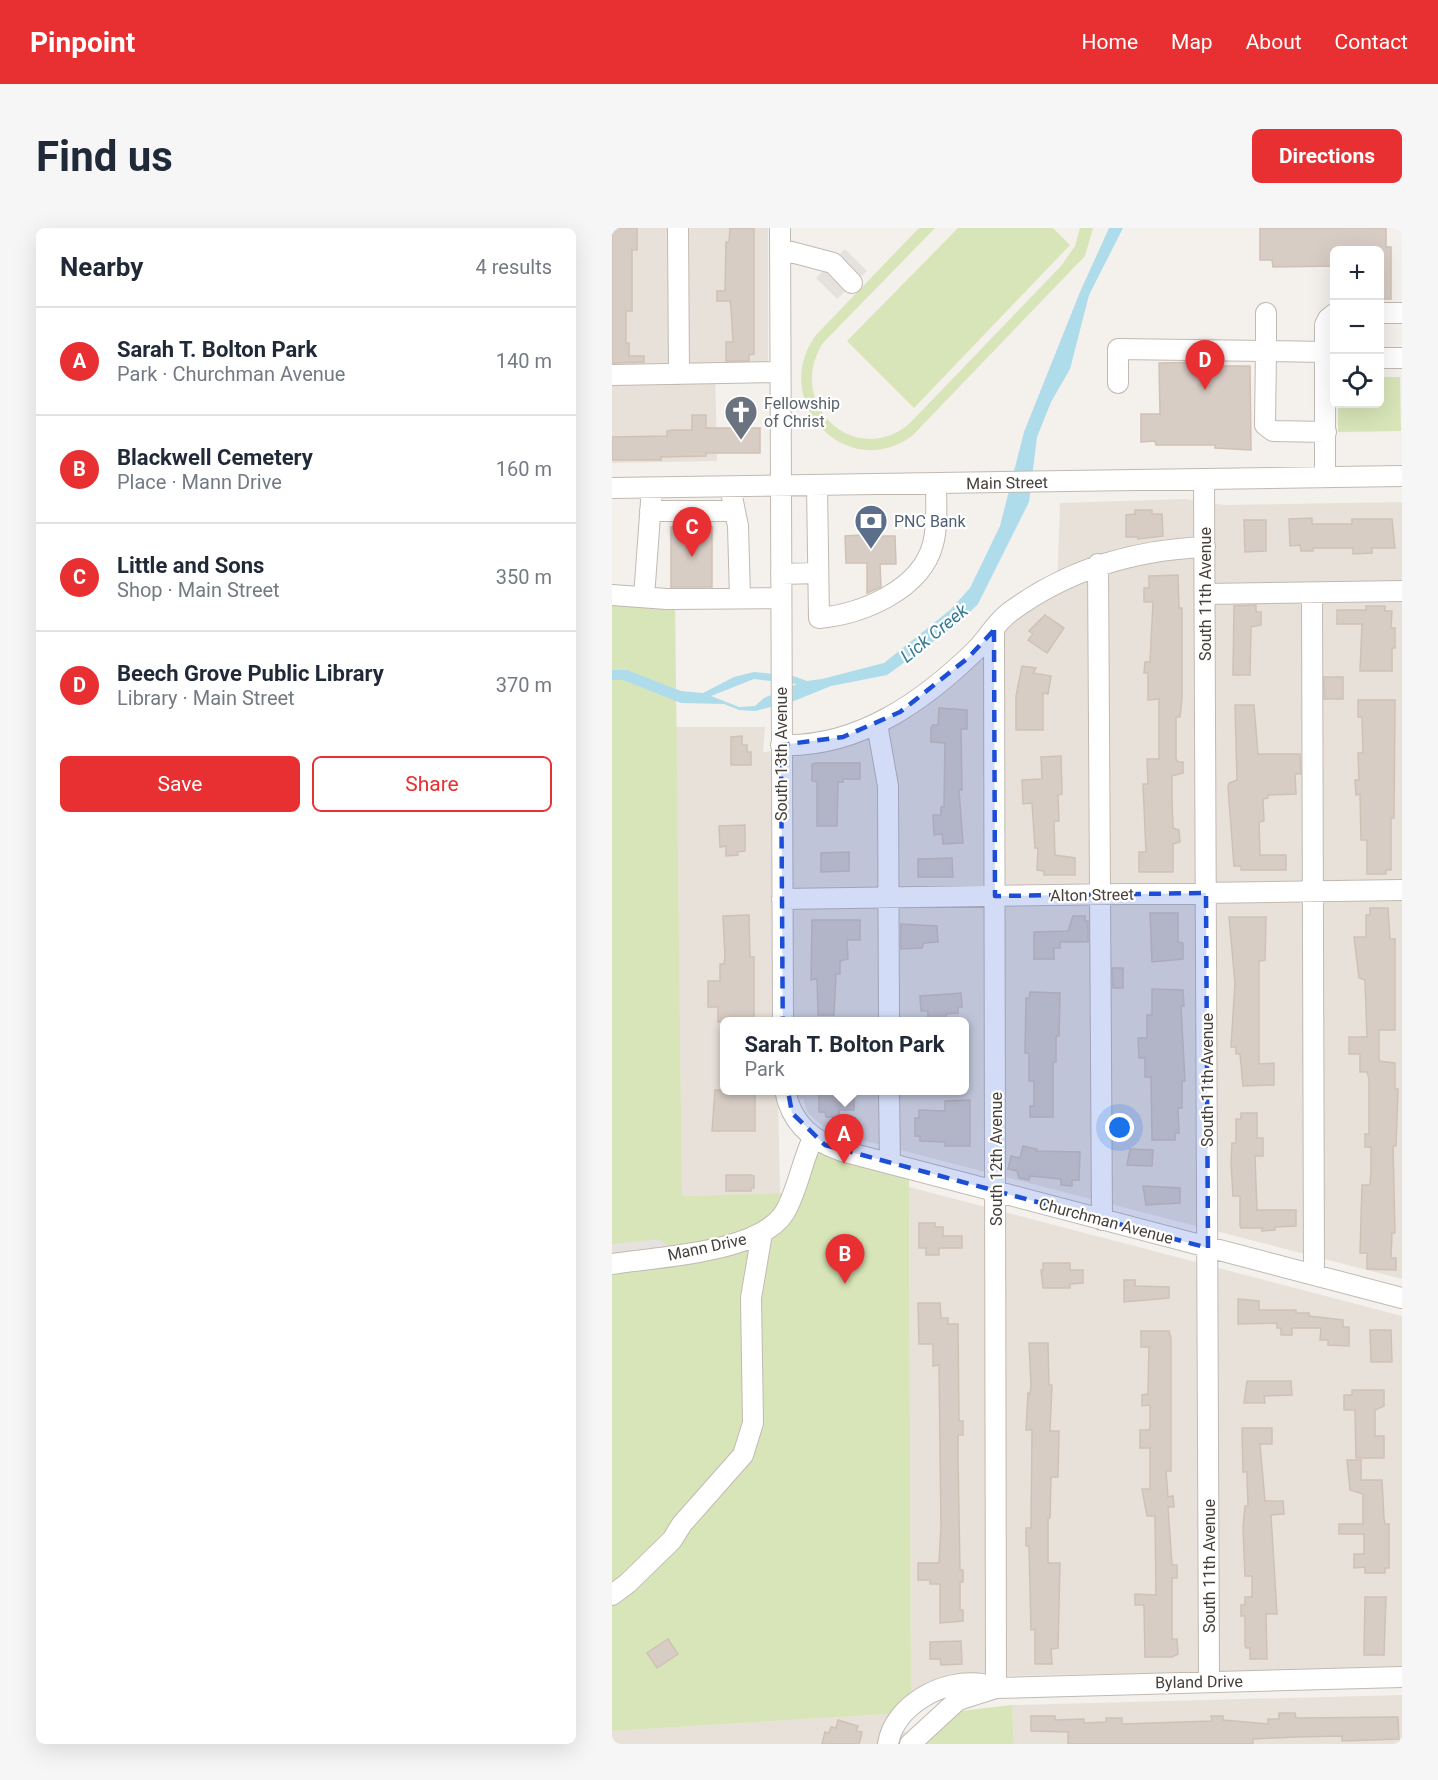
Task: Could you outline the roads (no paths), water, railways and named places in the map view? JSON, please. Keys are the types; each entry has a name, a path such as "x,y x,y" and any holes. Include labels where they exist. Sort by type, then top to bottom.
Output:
{"street":[{"path":"678,228 679,374"},
{"name":"South 13th Avenue","path":"780,228 783,1017"},
{"path":"780,249 834,263 852,283"},
{"path":"1266,313 1265,424 1273,432 1326,432"},
{"path":"1384,313 1402,313"},
{"path":"1325,477 1328,356 1325,325 1330,320"},
{"path":"1118,383 1118,349 1266,351 1328,356"},
{"path":"1384,358 1402,358"},
{"path":"612,375 780,372"},
{"name":"Main Street","path":"612,488 1402,476"},
{"name":"South 11th Avenue","path":"1204,479 1209,1682"},
{"path":"817,486 819,618 859,611 881,601 908,581 925,562 933,545 936,484"},
{"path":"730,487 733,511 738,526 740,598"},
{"path":"644,597 652,488"},
{"path":"650,511 733,511"},
{"path":"781,736 831,740 878,724 930,690 968,658 1009,613 1039,592 1098,564 1148,551 1205,547"},
{"path":"1098,564 1102,1220"},
{"path":"781,574 818,573"},
{"path":"1205,594 1402,591"},
{"path":"1312,593 1314,1275"},
{"path":"612,595 667,599 781,598"},
{"name":"South 12th Avenue","path":"994,630 996,1688"},
{"path":"878,724 888,786 889,1017"},
{"name":"Alton Street","path":"782,899 1402,890"},
{"path":"787,1095 795,1120 813,1138"},
{"path":"889,1095 890,1164"},
{"name":"Churchman Avenue","path":"813,1138 833,1149 1402,1298"},
{"name":"Mann Drive","path":"612,1264 723,1247 745,1242 762,1233 786,1210 813,1138"},
{"path":"612,1595 628,1583 672,1540 682,1524 744,1455 753,1424 751,1298 762,1233"},
{"name":"Byland Drive","path":"996,1688 1402,1677"},
{"path":"888,1744 890,1733 899,1716 923,1697 965,1684 979,1683 996,1688"},
{"path":"910,1744 958,1700 996,1688"}],"water":[{"name":"Lick Creek","path":"1109,228 1123,228 1089,295 1070,369 1051,402 1037,437 1029,502 978,604 960,622 887,675 831,686 794,701 755,711 739,710 724,704 681,703 623,680 612,680 612,670 627,670 681,691 703,693 734,677 754,672 793,676 807,681 822,679 884,663 950,610 970,588 1000,526 1024,432 1080,292","holes":["754,679 797,684 764,698 755,706 739,707 711,696"]}],"place":[{"name":"Beech Grove Public Library","path":"1205,390"},
{"name":"Fellowship of Christ","path":"741,441"},
{"name":"PNC Bank","path":"871,550"},
{"name":"Little and Sons","path":"692,557"},
{"name":"Sarah T. Bolton Park","path":"844,1164"},
{"name":"Blackwell Cemetery","path":"845,1284"}]}
